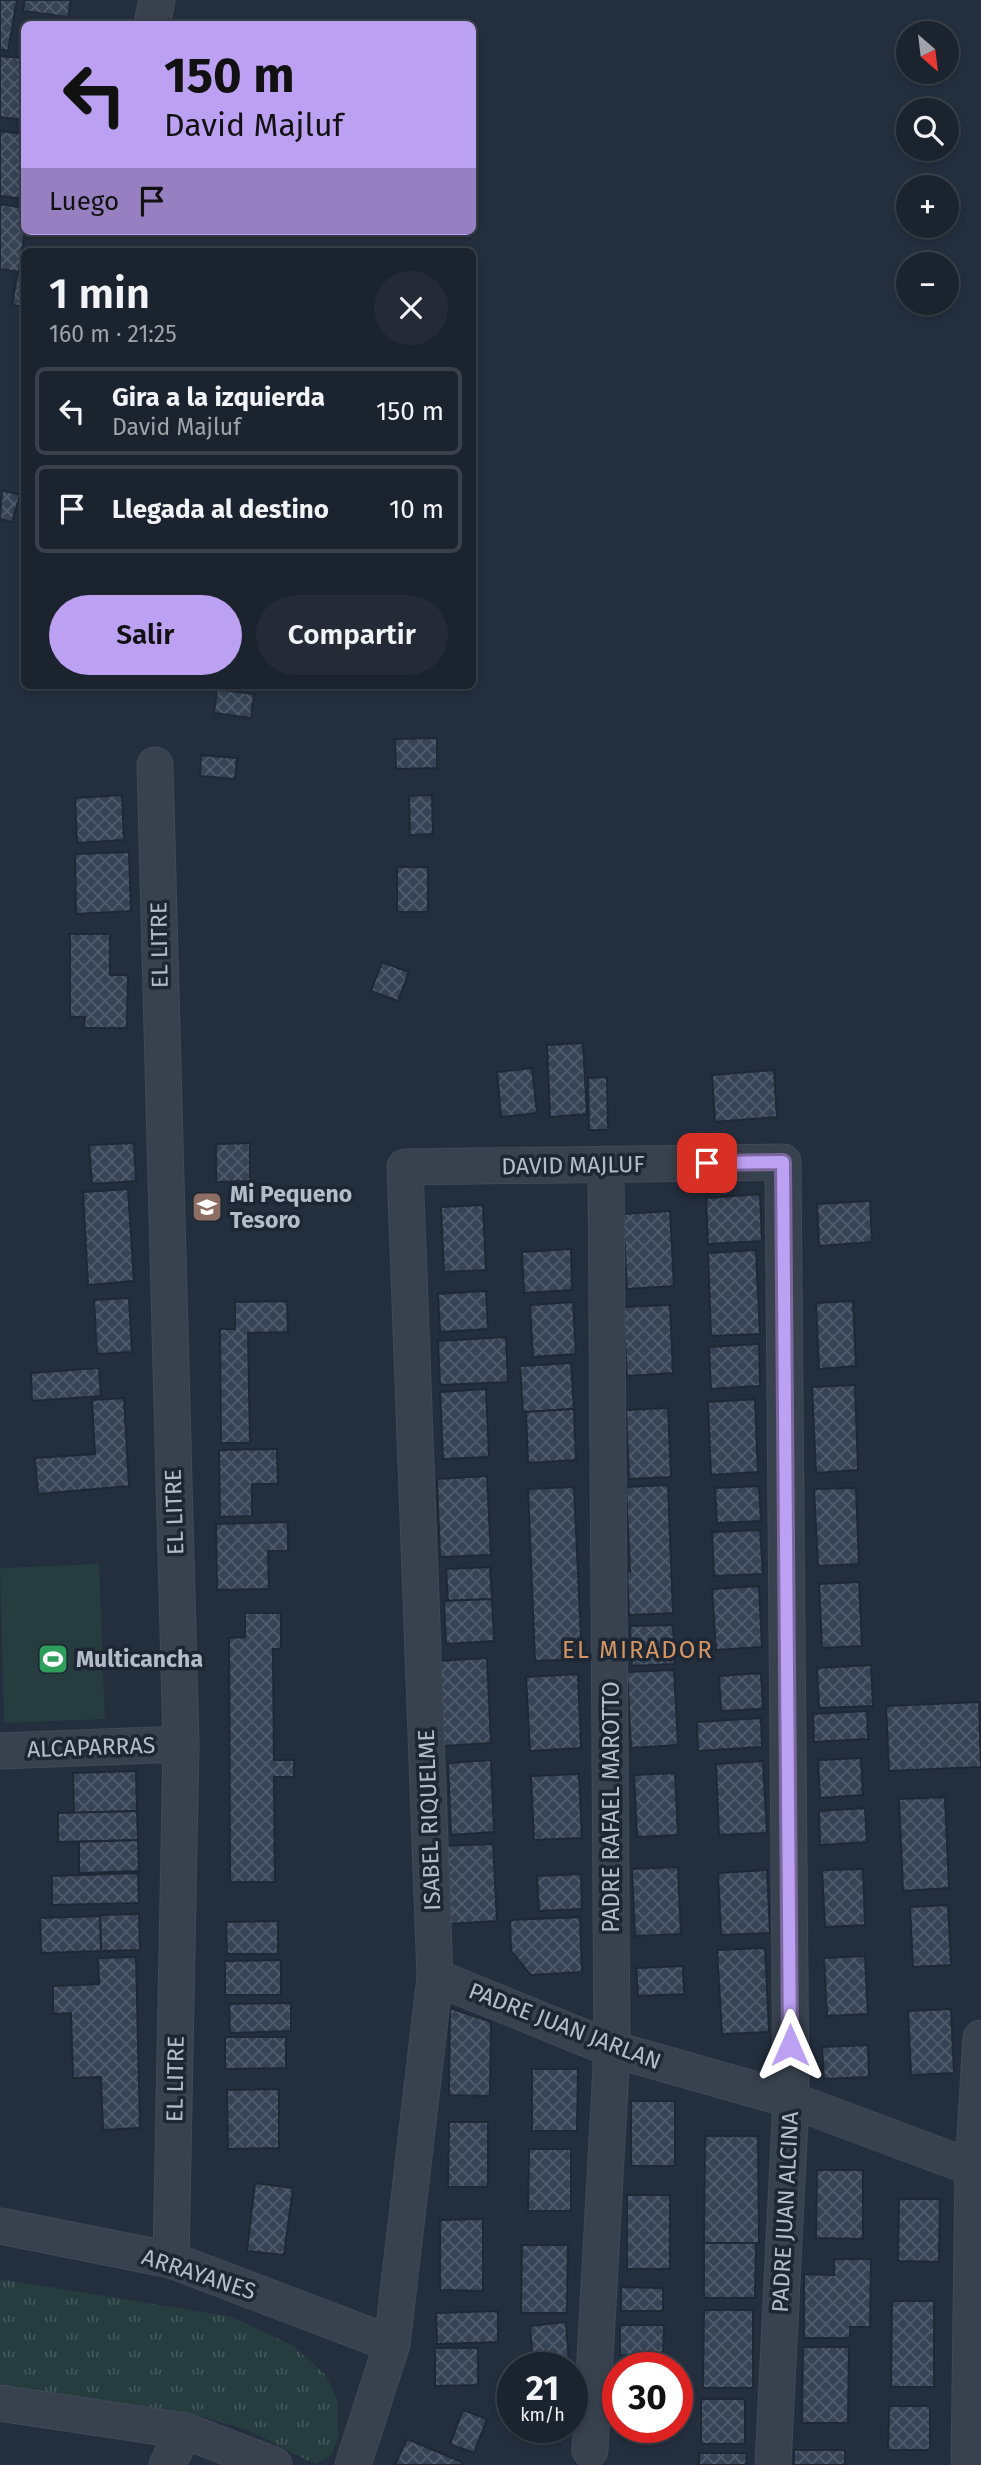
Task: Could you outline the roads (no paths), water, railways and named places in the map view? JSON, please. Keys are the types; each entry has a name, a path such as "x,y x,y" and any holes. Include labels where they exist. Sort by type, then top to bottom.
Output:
{"street":[{"path":"153,21 157,0"},
{"name":"EL LITRE","path":"155,765 181,1744 171,2260"},
{"name":"DAVID MAJLUF","path":"405,1167 783,1162"},
{"name":"PADRE JUAN ALCINA","path":"773,2465 791,2100 783,1162"},
{"name":"PADRE RAFAEL MAROTTO","path":"590,2450 612,2049 606,1164"},
{"name":"ISABEL RIQUELME","path":"354,2465 392,2344 435,1977 405,1167"},
{"name":"ALCAPARRAS","path":"0,1751 181,1744"},
{"name":"PADRE JUAN JARLAN","path":"435,1977 612,2049 791,2100 973,2168"},
{"path":"970,2465 973,2168 981,2038"},
{"name":"ARRAYANES","path":"0,2226 171,2260 392,2344"},
{"path":"0,2403 185,2431 274,2465"},
{"path":"167,2465 185,2431"}],"place":[{"name":"Mi Pequeno Tesoro","path":"207,1207"},
{"name":"Multicancha","path":"53,1659"}],"district":[{"name":"EL MIRADOR","path":"638,1650"}]}
